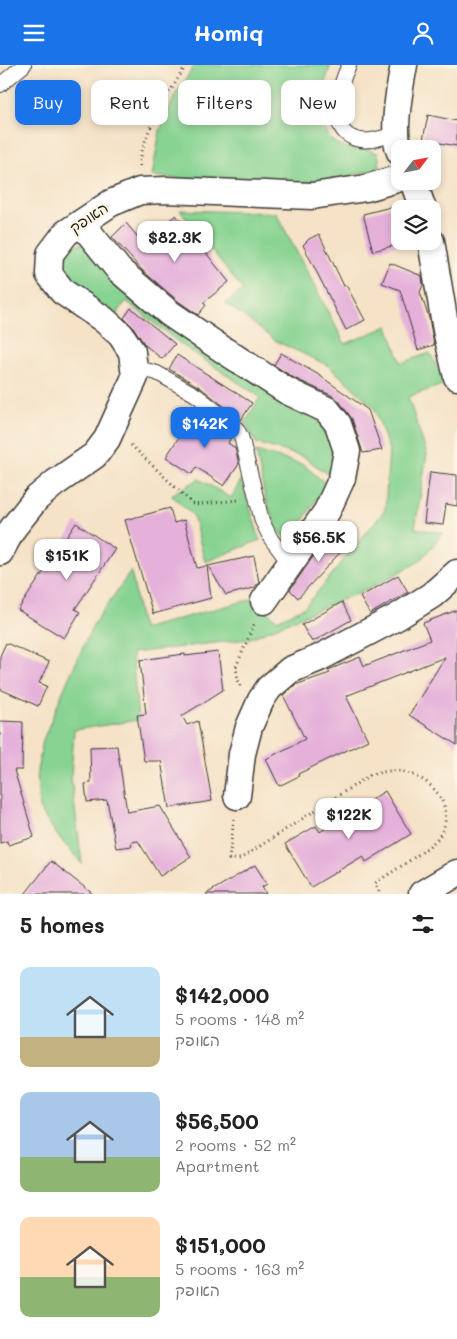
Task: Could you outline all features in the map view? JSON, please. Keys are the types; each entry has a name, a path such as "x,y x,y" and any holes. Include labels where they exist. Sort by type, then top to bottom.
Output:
{"street":[{"path":"399,140 399,89 404,65"},
{"name":"האופק","path":"3,541 36,499 95,455 107,439 135,377 132,352 122,335 103,319 63,292 49,274 50,254 66,233 111,203 140,191 166,190 312,197 366,188 391,181"},
{"path":"81,223 119,270 169,313 287,391 327,410 338,425 347,451 342,478 326,511 264,601"},
{"path":"433,250 446,330 456,371"},
{"path":"237,796 242,754 249,727 268,688 290,670 319,658 397,617 432,595 457,573"},
{"path":"422,894 457,873"}],"lane":[{"path":"0,85 24,65"},
{"path":"349,65 339,89 338,120 345,131 352,137 391,141"},
{"path":"134,367 157,373 188,391 235,426 241,436 250,467 255,498 262,521 271,539 290,564"}],"path":[{"path":"140,191 141,157 152,125 186,65"},
{"path":"112,427 194,505 255,498"},
{"path":"261,700 244,692 238,681 236,667 264,601"},
{"path":"237,796 229,859 240,859 370,775 386,771 404,771 422,778 435,788 443,802 445,813 444,825 440,835 432,845 375,883 380,894"}],"green space":[{"path":"195,65 331,65 326,80 281,80 281,125 323,125 328,135 336,143 347,148 363,148 378,153 380,166 351,176 303,183 252,184 152,176 160,130 162,125 168,125 168,112 178,91 178,125 271,125 271,80 185,80"},
{"path":"180,210 276,213 345,344 388,326 401,363 430,353 445,384 408,397 427,454 415,528 443,533 420,561 372,587 248,639 132,653 138,720 74,730 71,777 82,864 57,835 39,808 37,771 43,740 93,625 131,571 142,629 252,599 277,620 305,607 385,510 389,450 374,407 329,366 276,341 226,303 243,290"},
{"path":"82,243 299,399 332,435 334,457 329,475 304,457 256,443 245,423 260,397 182,345 126,301 115,317 74,286 64,273 60,257 66,247"},
{"path":"256,451 304,465 326,484 289,543 276,527 265,498"},
{"path":"199,479 231,498 241,480 260,540 205,562 193,515 171,495"}],"building":[{"path":"428,115 457,121 457,146 441,143 441,140 423,140"},
{"path":"391,207 391,246 373,251 363,214"},
{"path":"176,215 229,282 203,303 206,305 198,315 178,301 142,270 112,237 126,223 142,242"},
{"path":"319,234 344,286 346,285 365,320 346,330 303,245 309,239"},
{"path":"390,263 422,276 423,285 420,292 429,318 434,345 418,350 400,290 382,283"},
{"path":"131,308 175,344 162,359 145,345 133,327 124,318"},
{"path":"281,353 319,375 368,410 382,450 363,453 352,419 339,401 333,396 294,378 274,365"},
{"path":"177,355 252,403 241,420 201,388 169,369"},
{"path":"198,408 228,432 231,437 228,443 235,448 239,464 224,486 196,467 192,474 166,457"},
{"path":"430,472 457,475 457,506 446,504 443,525 424,523"},
{"path":"170,508 174,523 184,520 197,568 207,566 211,598 153,614 125,520"},
{"path":"76,523 115,549 75,609 80,612 64,638 18,610"},
{"path":"333,532 347,545 298,598 290,590 321,545"},
{"path":"254,556 259,582 254,588 226,595 208,566"},
{"path":"398,575 408,592 370,614 360,597"},
{"path":"342,602 351,620 312,642 302,625"},
{"path":"457,610 457,745 409,715 445,657 346,696 368,740 298,774 299,776 279,786 266,759 305,739 283,695 295,685 330,673 328,670 360,657 364,666 430,640 423,623"},
{"path":"6,643 49,662 39,683 47,686 38,706 0,689 0,656"},
{"path":"218,652 223,690 182,716 187,725 198,721 212,801 169,808 161,761 144,761 137,715 146,714 140,660"},
{"path":"0,721 23,722 22,770 14,770 34,837 8,845 7,841 0,843"},
{"path":"117,746 127,812 160,806 191,857 160,876 138,841 131,842 132,846 116,848 107,800 87,802 85,784 91,783 90,747"},
{"path":"385,791 411,834 366,862 363,856 311,887 285,844 316,826 320,832"},
{"path":"51,861 93,894 25,894"},
{"path":"255,865 267,884 262,887 266,894 206,894"}]}
